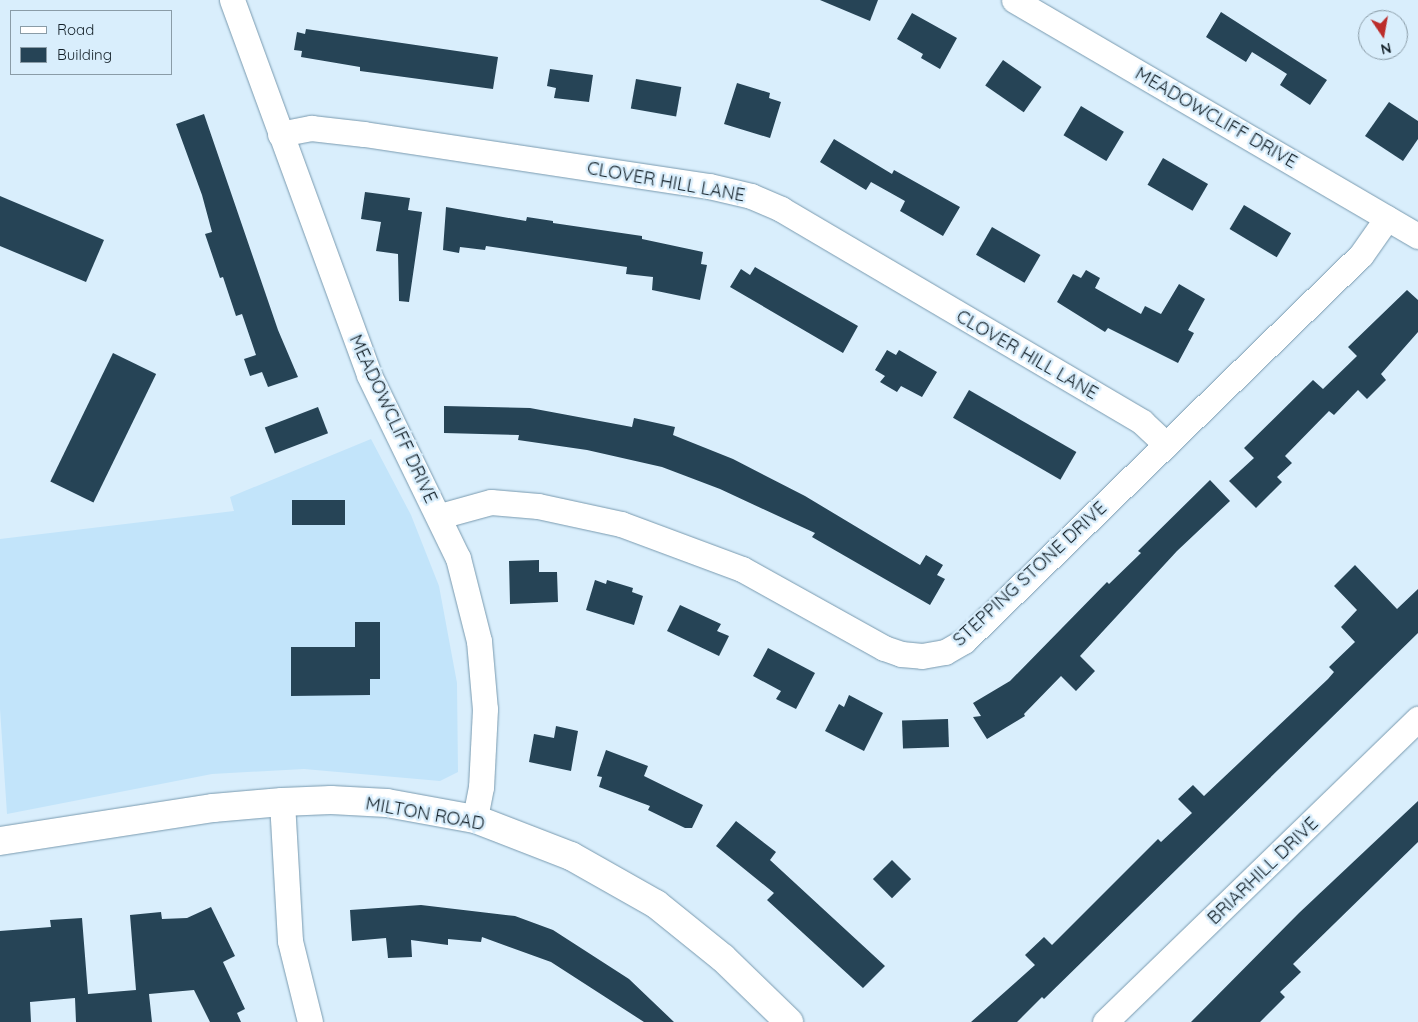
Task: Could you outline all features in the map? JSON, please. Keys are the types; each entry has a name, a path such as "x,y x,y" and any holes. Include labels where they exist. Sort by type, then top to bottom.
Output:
{"street":[{"name":"MEADOWCLIFF DRIVE","path":"232,0 368,375 440,516 458,558 479,642 485,709 481,787 475,819"},
{"name":"MEADOWCLIFF DRIVE","path":"1014,0 1418,236"},
{"name":"CLOVER HILL LANE","path":"280,134 311,128 364,134 709,186 751,196 781,209 1142,422 1166,444"},
{"name":"STEPPING STONE DRIVE","path":"440,516 491,502 538,506 621,524 742,569 884,648 900,654 922,656 945,652 964,641 1361,254 1387,218"},
{"name":"BRIARHILL DRIVE","path":"1106,1022 1418,719"},
{"name":"MILTON ROAD","path":"0,841 213,808 282,802 331,800 387,803 475,819 571,856 656,904 723,958 789,1022"},
{"path":"282,802 290,941 310,1022"}],"shaded area":[{"path":"371,439 411,515 439,586 457,683 458,772 440,781 304,769 212,774 7,814 0,709 0,539 234,511 230,497"}],"building":[{"path":"820,0 878,0 870,21"},
{"path":"1221,12 1327,80 1310,105 1280,85 1287,74 1252,52 1246,62 1206,37"},
{"path":"912,13 957,38 940,69 921,58 923,54 897,39"},
{"path":"306,29 498,57 493,89 360,71 360,67 301,57 302,51 294,50 297,32 305,34"},
{"path":"1003,60 1042,87 1024,112 985,85"},
{"path":"550,69 593,75 589,102 554,98 556,88 547,86"},
{"path":"636,79 681,87 676,117 631,109"},
{"path":"737,83 770,93 769,98 781,102 770,138 724,124"},
{"path":"1389,102 1418,121 1418,139 1403,161 1365,136"},
{"path":"1081,106 1124,132 1106,161 1063,135"},
{"path":"204,114 278,330 298,377 268,387 262,372 250,376 244,359 256,355 242,314 236,316 223,277 220,278 205,234 212,232 202,195 176,124"},
{"path":"834,139 892,174 894,170 960,207 943,236 900,211 905,201 871,182 866,190 820,162"},
{"path":"1163,158 1208,184 1193,211 1148,185"},
{"path":"365,192 410,198 408,210 422,212 409,302 399,301 398,254 376,251 381,222 361,219"},
{"path":"0,196 104,240 86,282 0,246"},
{"path":"1244,205 1291,233 1277,257 1230,229"},
{"path":"446,207 526,221 527,217 553,221 553,223 642,236 642,239 703,252 701,264 707,265 700,300 652,290 653,277 626,274 627,267 486,246 485,250 460,247 459,253 443,250"},
{"path":"992,227 1040,255 1024,283 976,255"},
{"path":"755,267 858,326 843,353 730,287 741,269 750,275"},
{"path":"1086,270 1100,278 1095,288 1141,314 1145,306 1161,314 1179,284 1205,299 1188,330 1194,333 1178,363 1108,328 1105,332 1057,302 1073,274 1081,278"},
{"path":"1407,290 1418,300 1418,332 1381,374 1386,380 1367,399 1358,390 1334,415 1329,411 1285,456 1292,463 1277,477 1282,482 1256,508 1229,481 1254,458 1244,448 1313,380 1323,389 1357,356 1348,347"},
{"path":"887,350 896,355 899,350 937,372 922,397 901,386 897,392 880,382 885,376 875,370"},
{"path":"113,353 156,374 93,503 50,482"},
{"path":"969,390 1076,452 1060,480 953,418"},
{"path":"444,406 530,408 632,427 634,418 675,427 673,435 733,459 805,496 920,565 926,555 943,565 937,575 945,579 930,605 812,537 815,533 720,489 662,467 587,450 518,440 519,435 444,433"},
{"path":"318,407 328,433 275,454 265,427"},
{"path":"1210,480 1230,501 1177,551 1080,656 1095,671 1076,691 1061,676 1024,714 1025,716 987,739 973,717 981,716 973,703 1010,681 1107,582 1109,584 1141,553 1138,551"},
{"path":"292,500 345,500 345,525 292,525"},
{"path":"539,560 539,572 557,572 558,602 510,604 509,561"},
{"path":"1355,565 1397,609 1418,589 1418,633 1044,999 1042,997 1017,1022 971,1022 1035,965 1025,955 1044,937 1052,945 1158,839 1161,842 1192,813 1178,799 1193,785 1204,796 1334,672 1329,667 1355,642 1341,627 1357,610 1334,586"},
{"path":"595,580 606,584 607,580 633,588 632,592 643,596 634,625 586,610"},
{"path":"680,605 721,624 717,631 729,636 719,656 667,631"},
{"path":"355,622 380,622 380,679 370,679 370,695 291,696 291,647 355,647"},
{"path":"768,648 815,673 796,709 776,699 781,691 753,676"},
{"path":"849,695 883,713 864,751 825,731 839,704 844,707"},
{"path":"948,719 949,747 903,749 902,721"},
{"path":"556,726 578,731 571,771 529,762 534,734 554,738"},
{"path":"606,750 648,766 644,776 703,805 692,828 685,828 648,810 650,806 599,787 602,777 597,776"},
{"path":"1418,801 1418,842 1293,964 1301,972 1280,992 1285,997 1260,1022 1191,1022 1299,913"},
{"path":"736,821 776,852 770,860 885,966 863,988 767,900 774,893 716,846"},
{"path":"892,860 911,879 892,898 873,879"},
{"path":"421,905 515,916 553,930 629,979 674,1022 644,1022 551,962 482,937 481,942 448,939 448,945 411,940 412,957 388,958 386,938 352,941 350,910"},
{"path":"211,907 235,956 223,962 245,1009 237,1013 241,1022 210,1022 194,990 149,994 152,1022 76,1022 75,998 30,1002 31,1022 0,1022 0,931 51,927 50,920 82,918 88,994 136,990 130,915 161,912 162,919 187,918"}]}
